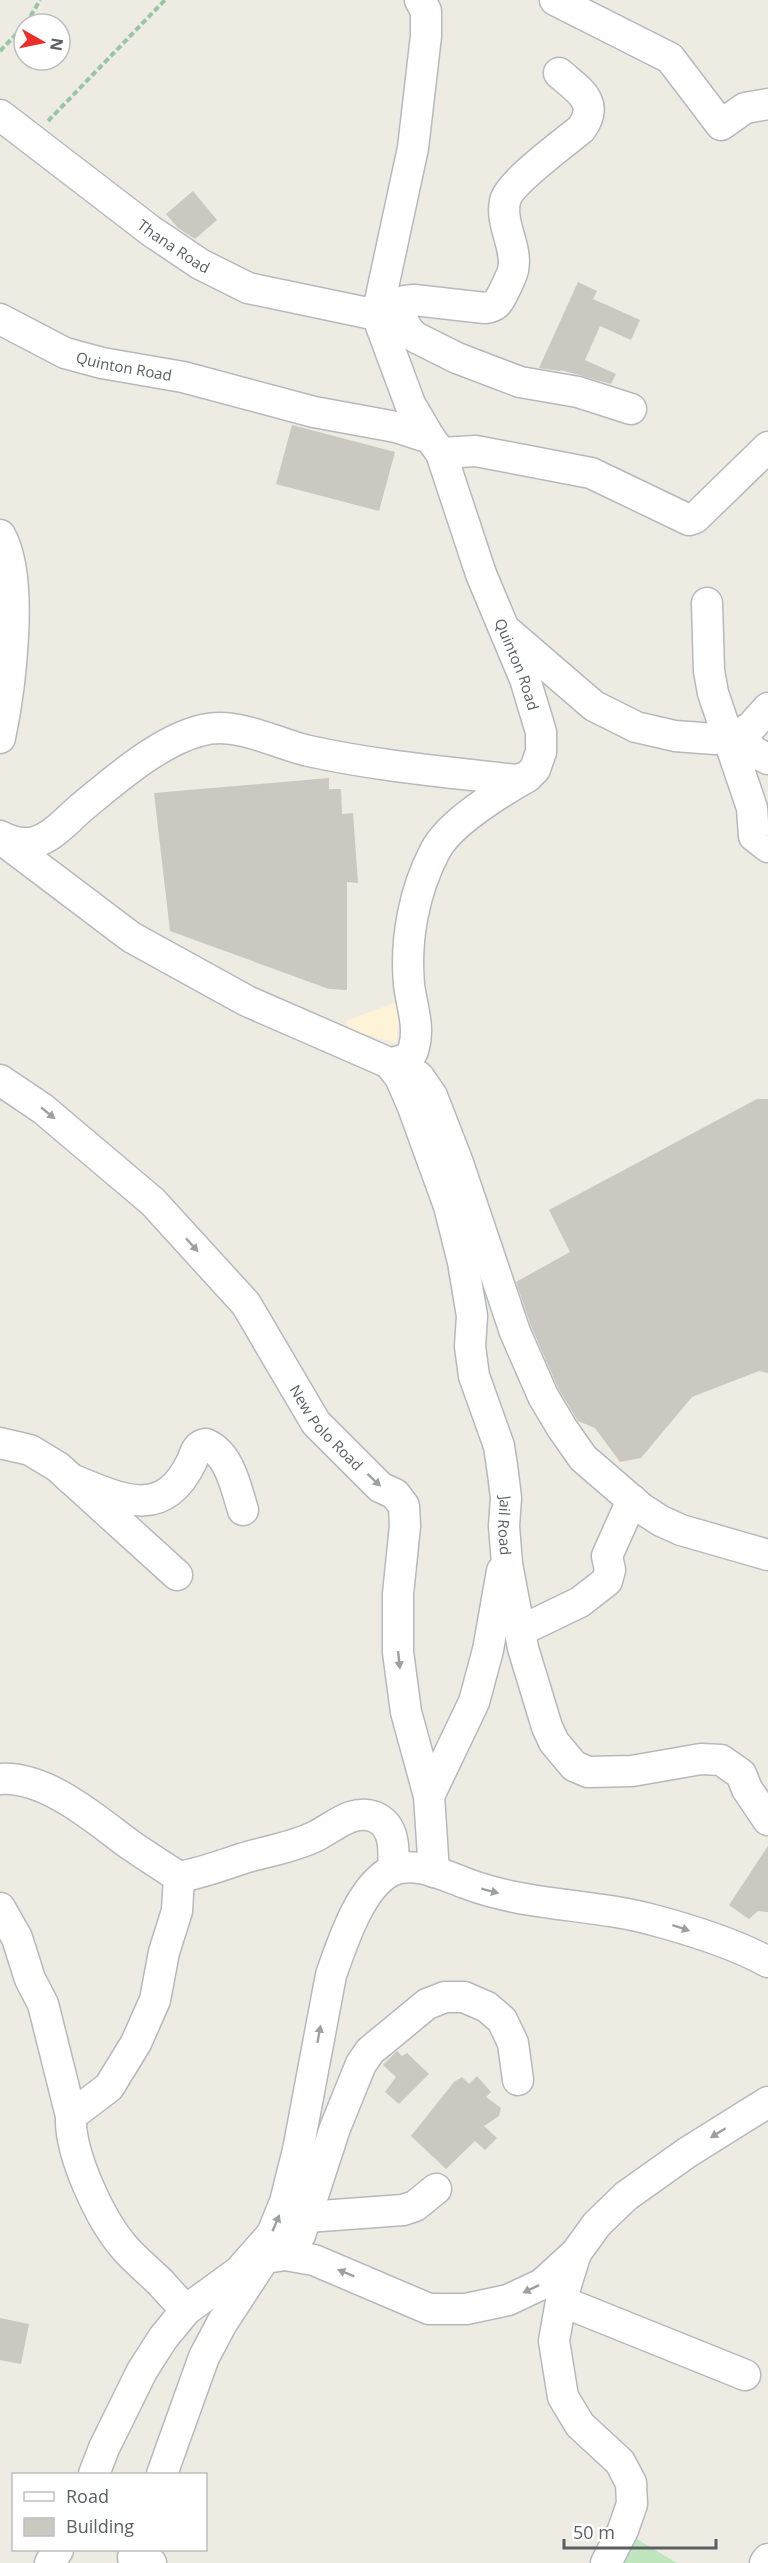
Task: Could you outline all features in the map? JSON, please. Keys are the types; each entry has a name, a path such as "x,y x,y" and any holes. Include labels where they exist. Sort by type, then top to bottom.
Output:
{"street":[{"path":"420,0 426,11 426,36 413,148 384,308 410,404 436,445 591,473 689,520 695,518 768,447"},
{"path":"555,0 670,58 721,126 745,108 768,104"},
{"path":"384,308 414,300 485,308 492,308 498,303 513,269 514,258 505,223 505,199 514,185 581,129 588,119 590,108 586,97 559,73"},
{"name":"Thana Road","path":"0,115 151,231 210,269 248,288 384,308"},
{"path":"384,308 416,337 457,357 526,384 578,393 631,409"},
{"name":"Quinton Road","path":"0,320 65,353 102,363 183,377 289,406 378,423 436,445 481,574 525,679 541,732 541,752 535,769 527,777"},
{"path":"0,535 8,548 12,584 11,672 0,738"},
{"path":"706,603 709,671 713,693 732,736 752,808 754,836 768,847"},
{"path":"503,628 594,706 636,727 675,736 715,739 732,736 751,727 768,708"},
{"path":"0,837 17,843 35,842 48,836 105,788 167,744 202,730 229,728 309,751 379,763 516,780 527,777"},
{"path":"732,736 768,759"},
{"path":"392,1062 407,1058 415,1046 415,1018 407,956 410,930 422,880 436,848 457,825 504,790 527,777"},
{"path":"0,837 132,937 247,1001 406,1067 419,1077 432,1096 458,1163 515,1332 543,1395 583,1458 632,1500 661,1521 681,1530 768,1555"},
{"name":"Jail Road","path":"392,1062 413,1107 449,1206 463,1262 472,1316 470,1346 474,1376 498,1446 503,1473 506,1498 504,1526 506,1551 520,1631 547,1727 563,1755 574,1766 588,1772 632,1771 701,1759 722,1760 741,1774 747,1789 768,1820"},
{"name":"New Polo Road","path":"0,1080 43,1109 153,1202 246,1304 316,1423 380,1487 395,1494 404,1506 405,1526 398,1594 398,1652 406,1712 429,1796 435,1872"},
{"path":"0,1443 30,1450 58,1467 177,1575"},
{"path":"71,1479 129,1500 150,1500 160,1497 179,1484 198,1448 206,1444 224,1459 243,1510"},
{"path":"520,1631 580,1602 608,1581 610,1570 607,1556 632,1500"},
{"path":"429,1796 474,1702 488,1650 506,1551"},
{"path":"0,1779 12,1778 23,1781 56,1795 88,1814 179,1877 213,1870 242,1859 271,1853 316,1836 350,1816 366,1815 377,1817 386,1825 394,1841 393,1870"},
{"path":"163,2473 204,2357 222,2322 264,2261 285,2202 298,2150 331,1975 360,1906 376,1880 393,1870 410,1867 435,1872 496,1893 657,1920 768,1962"},
{"path":"71,2116 109,2087 136,2043 155,2000 164,1952 177,1911 179,1877"},
{"path":"0,1908 16,1938 30,1979 43,2004 71,2116 70,2130 83,2175 113,2233 186,2310"},
{"path":"95,2473 104,2448 142,2372 163,2338 186,2310 264,2261 300,2235 335,2128 361,2064 370,2051 427,2004 445,1997 464,1997 487,2007 502,2020 513,2043 518,2080"},
{"path":"264,2261 322,2264 429,2308 466,2309 508,2300 542,2283 576,2253 597,2224 626,2196 688,2152 768,2102"},
{"path":"307,2217 403,2210 415,2206 436,2189"},
{"path":"576,2253 561,2301 554,2341 563,2397 580,2425 620,2462 632,2483 632,2504 623,2530 606,2563"},
{"path":"561,2301 746,2375"},
{"path":"765,2563 768,2559"}],"path":[{"path":"30,139 165,0"},
{"path":"0,51 12,39"}],"shaded area":[{"path":"402,1000 396,1043 348,1029 346,1021"}],"green space":[{"path":"630,2535 677,2563 615,2563"}],"building":[{"path":"193,191 217,220 195,239 178,228 166,214"},
{"path":"578,282 597,291 593,299 640,320 631,340 600,326 585,360 616,374 611,384 561,370 539,368"},
{"path":"292,425 395,452 379,511 276,484"},
{"path":"329,778 329,789 341,789 342,814 353,813 358,883 347,882 347,990 329,989 170,931 154,793"},
{"path":"757,1099 768,1099 768,1373 759,1371 692,1397 641,1458 620,1462 595,1428 578,1421 558,1388 531,1326 516,1282 570,1252 549,1210"},
{"path":"768,1846 768,1912 758,1911 749,1919 729,1905"},
{"path":"397,2051 402,2056 407,2053 429,2074 399,2104 385,2092 396,2077 383,2065"},
{"path":"477,2076 491,2092 486,2097 501,2108 499,2116 484,2126 497,2138 485,2150 475,2141 446,2169 411,2136 454,2082 462,2077 469,2084"},
{"path":"0,2318 29,2324 21,2364 0,2360"}]}
